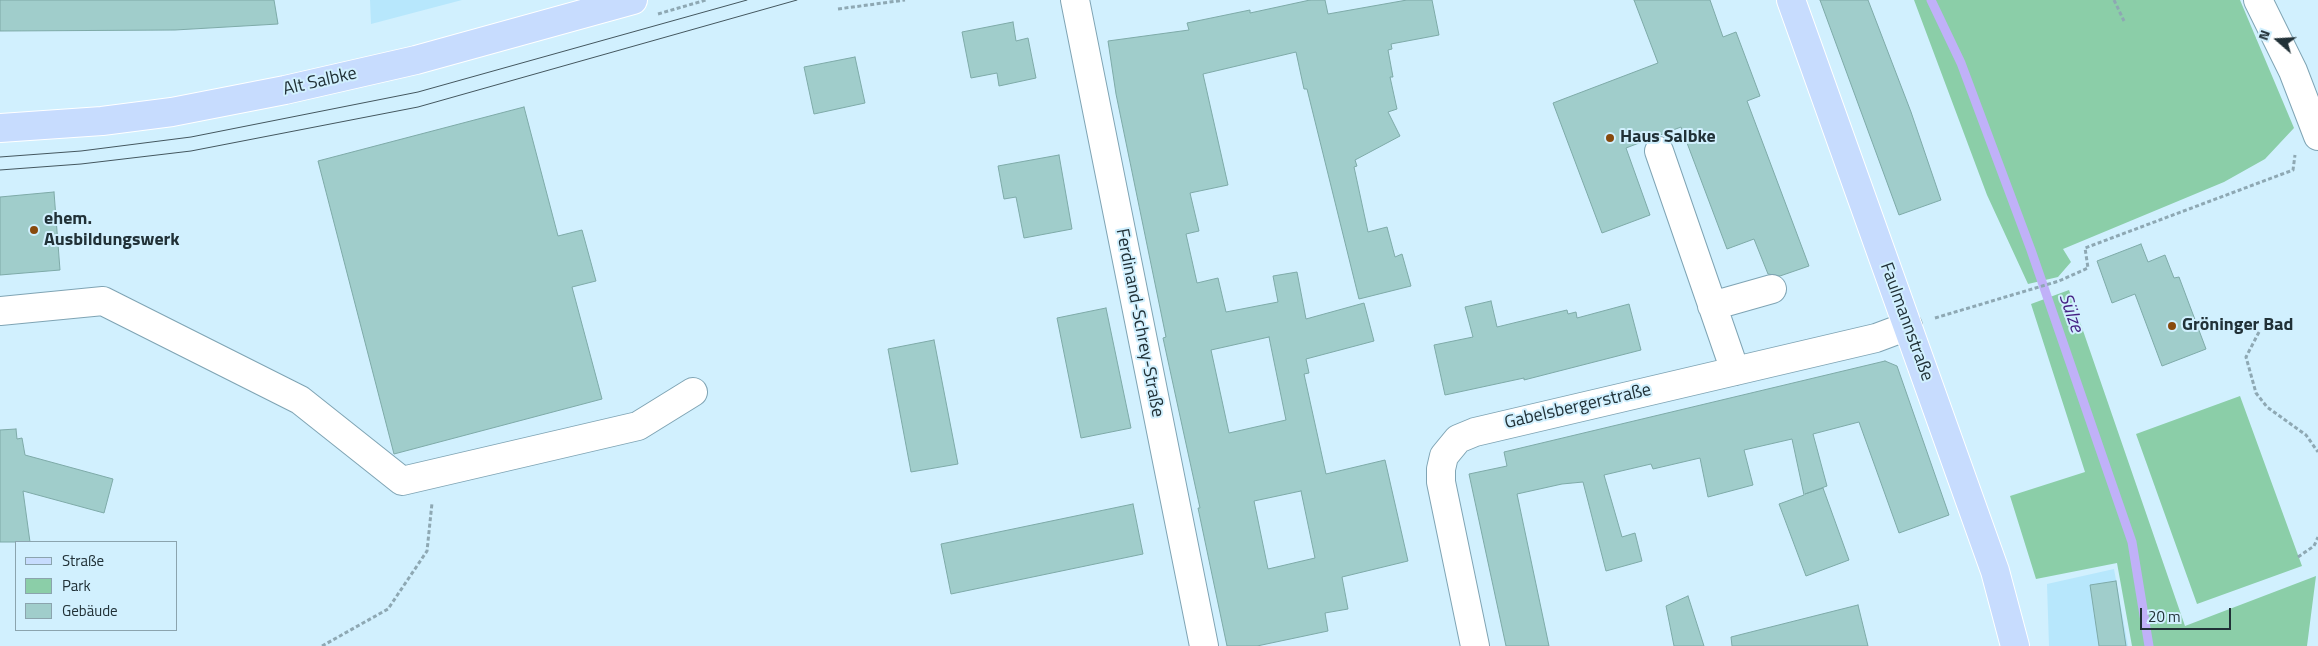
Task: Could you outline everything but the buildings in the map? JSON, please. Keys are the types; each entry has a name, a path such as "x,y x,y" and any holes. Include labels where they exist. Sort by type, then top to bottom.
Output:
{"main road":[{"name":"Alt Salbke","path":"0,128 172,112 285,90 416,60 632,0"},
{"name":"Faulmannstraße","path":"1791,0 1995,571 2009,645"}],"street":[{"name":"Ferdinand-Schrey-Straße","path":"1075,0 1204,646"},
{"path":"2258,0 2305,70 2318,136"},
{"path":"1659,151 1734,371"},
{"path":"1712,306 1772,289"},
{"path":"0,311 103,301 300,400 402,481 638,426 693,392"},
{"name":"Gabelsbergerstraße","path":"1475,646 1441,482 1442,461 1450,446 1458,439 1475,432 1876,338 1908,326"}],"path":[{"path":"838,9 904,0"},
{"path":"2114,0 2124,21"},
{"path":"1908,326 2059,281 2088,268 2085,248 2293,170 2295,154"},
{"path":"2259,332 2246,357 2256,393 2267,407 2306,436 2318,452"},
{"path":"322,646 388,609 427,551 436,473"},
{"path":"2298,557 2314,546 2318,537"}],"shaded area":[{"path":"370,0 462,0 371,24"},
{"path":"2114,569 2128,646 2049,646 2047,584"}],"green space":[{"path":"1914,0 2240,0 2294,128 2265,159 2224,182 2063,249 2071,262 2058,277 2028,284 1987,195"},
{"path":"2069,290 2185,626 2316,576 2307,646 2132,646 2117,563 2036,579 2010,496 2085,472 2031,304"},
{"path":"2240,396 2302,566 2197,604 2136,434"}],"waterway":[{"name":"Sülze","path":"1931,0 1961,63 2031,250 2132,542 2149,646"}],"tram line":[{"path":"0,157 81,151 191,137 418,92 747,0"},
{"path":"0,170 81,164 191,151 418,107 797,0"}],"place":[{"name":"Haus Salbke","path":"1610,138"},
{"name":"ehem. Ausbildungswerk","path":"34,230"},
{"name":"Gröninger Bad","path":"2172,326"}]}
